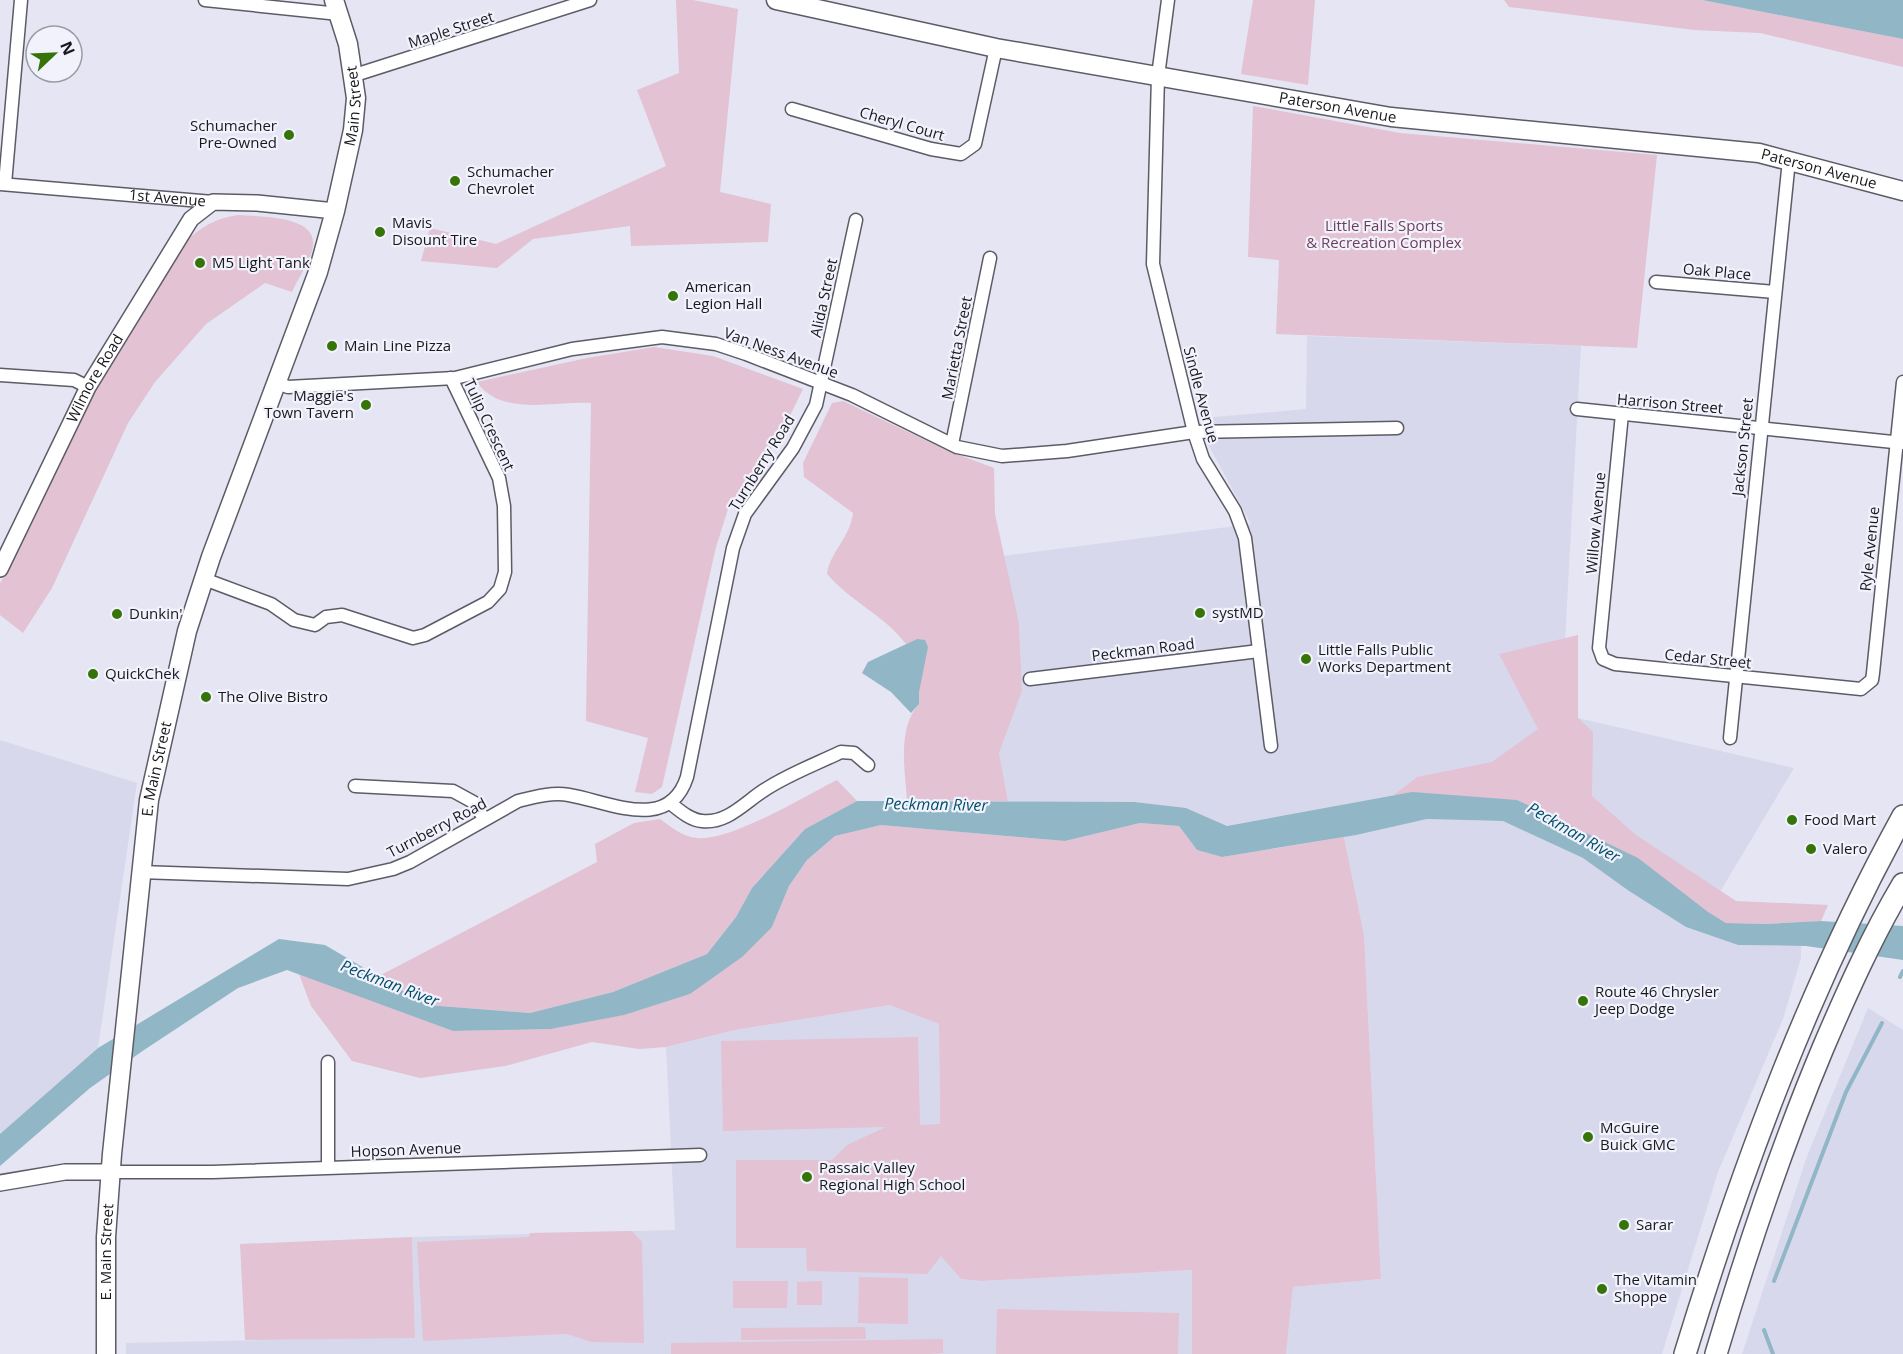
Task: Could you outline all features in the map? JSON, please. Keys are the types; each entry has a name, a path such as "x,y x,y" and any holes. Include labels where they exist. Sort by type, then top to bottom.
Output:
{"highway":[{"path":"1684,1354 1757,1134 1830,959 1903,816"},
{"path":"1716,1354 1769,1185 1803,1098 1861,964 1887,910 1903,884"}],"main road":[{"name":"Paterson Avenue","path":"776,0 996,48 1440,124 1731,149 1789,160 1903,191"},
{"name":"Main Street","path":"335,211 354,121 355,75 337,7"},
{"name":"E. Main Street","path":"106,1354 106,1237 119,1083 140,872 158,754 183,647 204,579 318,272 335,211"}],"street":[{"path":"2,184 21,0"},
{"path":"205,0 337,7"},
{"name":"Maple Street","path":"355,75 590,0"},
{"name":"Sindle Avenue","path":"1168,0 1158,76 1154,264 1194,432 1203,459 1242,525 1271,746"},
{"name":"Cheryl Court","path":"792,109 931,148 961,154 972,148 978,137 996,48"},
{"name":"Jackson Street","path":"1730,738 1734,677 1789,160"},
{"name":"1st Avenue","path":"2,184 335,211"},
{"name":"Wilmore Road","path":"0,569 88,387 185,227 202,208 213,202"},
{"name":"Alida Street","path":"822,382 856,219"},
{"name":"Marietta Street","path":"952,444 990,258"},
{"name":"Oak Place","path":"1656,282 1775,292"},
{"name":"Van Ness Avenue","path":"277,383 288,387 451,378 572,349 662,337 716,344 822,382 952,444 1002,456 1067,451 1194,432 1396,428"},
{"path":"0,375 74,380 88,387"},
{"name":"Tulip Crescent","path":"204,579 271,604 294,620 315,625 326,618 342,615 413,638 425,635 488,602 500,589 505,572 504,506 499,478 451,378"},
{"name":"Turnberry Road","path":"140,872 348,879 393,869 411,862 518,801 551,794 655,811 670,803 682,790 687,777 733,548 745,514 798,439 816,405 822,382"},
{"name":"Ryle Avenue","path":"1836,688 1861,689 1872,680 1874,673 1900,442 1903,382"},
{"name":"Harrison Street","path":"1577,409 1900,442"},
{"name":"Willow Avenue","path":"1600,634 1622,414"},
{"name":"Cedar Street","path":"1600,634 1600,652 1603,659 1610,663 1836,688"},
{"name":"Peckman Road","path":"1030,679 1258,651"},
{"path":"670,803 687,816 700,822 716,820 734,813 767,788 841,752 854,753 868,765"},
{"path":"356,786 453,791 475,803 484,819"},
{"path":"328,1062 328,1167"},
{"name":"Hopson Avenue","path":"112,1172 213,1172 700,1155"},
{"path":"0,1183 65,1172 112,1172"}],"shaded area":[{"path":"1307,336 1581,346 1562,696 1578,718 1794,768 1708,912 1638,858 1412,792 1227,826 1186,808 1008,801 999,753 1022,691 1019,623 1003,556 1251,524 1208,444 1203,418 1306,409"},
{"path":"0,740 137,783 98,1048 0,1134"},
{"path":"1427,819 1503,821 1583,858 1629,891 1686,927 1738,945 1801,946 1801,958 1783,1019 1718,1172 1662,1354 1286,1354 1293,1287 1381,1279 1364,935 1344,837"},
{"name":"Passaic Valley Regional High School","path":"890,1005 939,1024 940,1124 960,1279 982,1281 1193,1270 1192,1354 126,1354 126,1343 415,1337 412,1237 675,1230 666,1047 735,1030"},
{"path":"1868,1008 1903,1030 1903,1354 1742,1354 1807,1156"}],"green space":[{"path":"676,0 693,0 738,9 720,192 771,204 768,242 631,246 630,226 533,239 497,268 421,261 430,228 496,244 666,166 637,90 679,73"},
{"path":"1253,0 1315,0 1308,85 1241,74"},
{"path":"1504,0 1702,0 1903,39 1903,67 1760,33 1694,30 1509,7"},
{"name":"Little Falls Sports & Recreation Complex","path":"1253,106 1400,133 1657,155 1637,348 1276,334 1279,260 1248,257"},
{"path":"238,215 272,217 306,228 311,235 313,245 304,269 292,292 265,283 206,324 155,382 128,423 52,588 23,633 0,615 0,583 11,566 85,409 184,243 209,224 222,218"},
{"path":"654,347 713,356 803,389 780,436 728,509 716,547 662,787 652,794 635,792 648,738 586,721 591,403 529,405 514,403 500,400 487,393 477,382 587,358"},
{"path":"843,401 946,450 994,468 995,514 1019,623 1022,691 999,753 1008,801 907,800 904,750 908,725 919,704 917,639 906,644 888,625 846,593 827,574 832,559 848,530 853,513 804,477 803,463 832,403"},
{"path":"1578,635 1578,718 1593,732 1592,796 1636,835 1736,901 1828,905 1821,921 1766,924 1726,923 1517,800 1394,795 1417,777 1492,762 1538,729 1499,654"},
{"path":"837,780 857,801 805,829 752,888 736,917 707,954 613,992 530,1013 427,1005 379,976 597,862 595,844 634,823 660,819 687,836 711,837 747,826"},
{"path":"1140,823 1179,826 1197,850 1222,857 1344,837 1364,935 1381,1279 1293,1287 1286,1354 1192,1354 1192,1270 981,1281 961,1279 941,1256 927,1274 807,1271 806,1248 736,1248 736,1160 832,1160 847,1145 886,1127 723,1131 721,1041 918,1037 920,1125 940,1124 939,1024 890,1005 735,1030 666,1047 639,1049 592,1042 505,1066 420,1078 352,1061 311,1006 299,974 453,1031 551,1029 623,1015 690,994 772,927 789,886 807,860 835,836 881,825 1065,841"},
{"path":"632,1231 642,1242 644,1343 591,1342 567,1334 423,1341 417,1242 529,1237 530,1233"},
{"path":"412,1237 415,1338 245,1340 240,1244"},
{"path":"859,1277 908,1278 908,1324 858,1323"},
{"path":"733,1281 788,1281 787,1308 733,1308"},
{"path":"822,1281 822,1305 797,1305 797,1282"},
{"path":"997,1309 1179,1313 1178,1354 996,1354"},
{"path":"865,1327 866,1339 741,1340 741,1328"},
{"path":"943,1339 943,1353 930,1354 671,1354 671,1343"}],"water":[{"path":"1702,0 1903,0 1903,39"},
{"path":"917,639 925,640 928,647 919,692 919,704 911,713 891,692 862,673 868,662"},
{"name":"Peckman River","path":"1412,792 1517,800 1638,858 1708,912 1726,923 1766,924 1821,921 1903,926 1903,960 1806,946 1738,945 1686,927 1629,891 1583,858 1503,821 1427,819 1356,835 1222,857 1197,850 1179,826 1140,823 1065,841 881,825 835,836 807,860 789,886 772,927 742,957 690,994 624,1015 551,1029 453,1031 287,970 238,988 144,1050 90,1088 0,1166 0,1134 98,1048 279,939 325,945 427,1005 530,1013 613,992 707,954 736,917 752,888 805,829 857,801 1134,802 1186,808 1227,826"}],"waterway":[{"path":"1900,977 1903,971"},
{"path":"1774,1281 1846,1092 1882,1023"},
{"path":"1764,1330 1773,1354"}],"place":[{"name":"Schumacher Pre-Owned","path":"289,135"},
{"name":"Schumacher Chevrolet","path":"455,181"},
{"name":"Mavis Disount Tire","path":"380,232"},
{"name":"M5 Light Tank","path":"200,263"},
{"name":"American Legion Hall","path":"673,296"},
{"name":"Main Line Pizza","path":"332,346"},
{"name":"Maggie's Town Tavern","path":"366,405"},
{"name":"systMD","path":"1200,613"},
{"name":"Dunkin'","path":"117,614"},
{"name":"Little Falls Public Works Department","path":"1306,659"},
{"name":"QuickChek","path":"93,674"},
{"name":"The Olive Bistro","path":"206,697"},
{"name":"Food Mart","path":"1792,820"},
{"name":"Valero","path":"1811,849"},
{"name":"Route 46 Chrysler Jeep Dodge","path":"1583,1001"},
{"name":"McGuire Buick GMC","path":"1588,1137"},
{"name":"Passaic Valley Regional High School","path":"807,1177"},
{"name":"Sarar","path":"1624,1225"},
{"name":"The Vitamin Shoppe","path":"1602,1289"}]}
